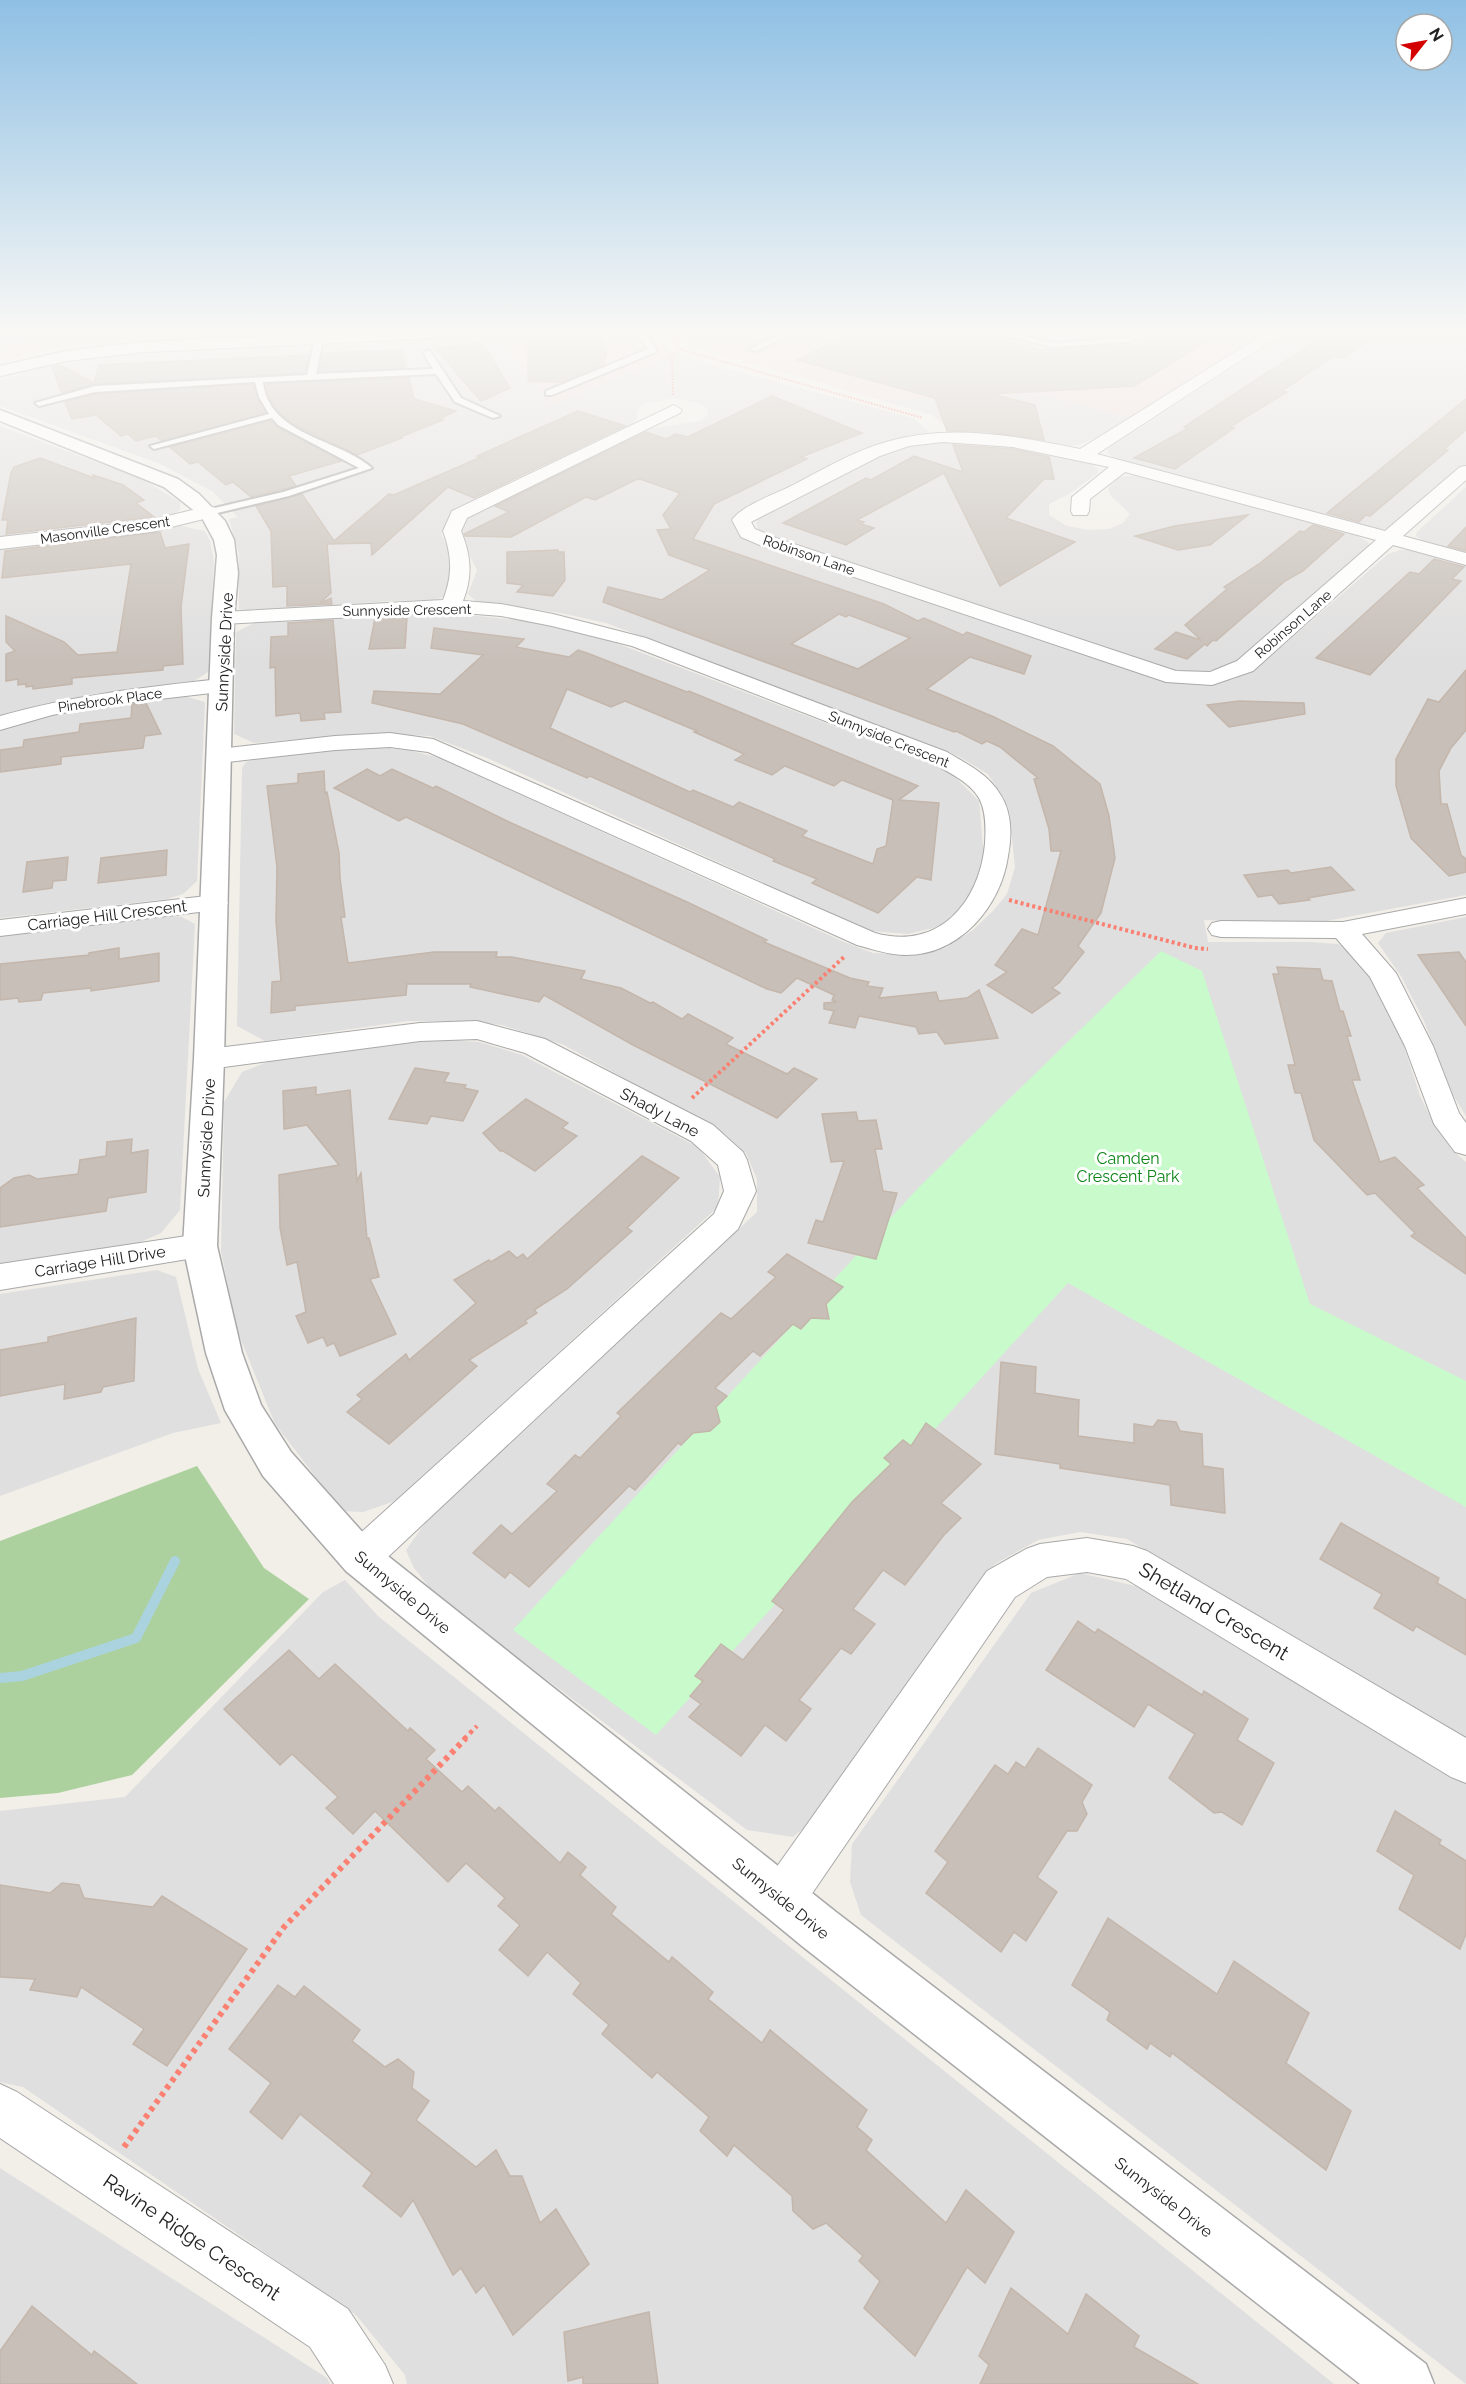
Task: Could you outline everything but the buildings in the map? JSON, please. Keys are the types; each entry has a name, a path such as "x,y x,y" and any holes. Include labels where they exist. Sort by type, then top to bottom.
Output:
{"street":[{"name":"Sunnyside Drive","path":"64,440 171,483 193,497 209,512 216,520 226,540 228,574 223,618 209,1059 200,1246 224,1353 244,1410 277,1464 360,1558 782,1898 1406,2384"},
{"path":"451,606 464,566 452,531 459,515 605,440"},
{"name":"Robinson Lane","path":"922,440 866,453 741,520 748,533 769,542 1174,676 1212,679 1245,666 1389,538"},
{"name":"Robinson Lane","path":"997,440 1083,455 1466,559"},
{"path":"1083,455 1106,440"},
{"path":"1080,511 1081,497 1122,466"},
{"path":"1389,538 1466,471"},
{"name":"Masonville Crescent","path":"0,543 141,528 209,512"},
{"name":"Sunnyside Crescent","path":"219,756 368,741 390,740 433,746 866,939 892,946 921,945 953,930 982,900 996,861 997,826 992,801 979,782 939,757 639,642 553,620 501,610 451,606 223,618"},
{"name":"Pinebrook Place","path":"0,723 49,709 107,698 221,686"},
{"name":"Carriage Hill Crescent","path":"0,928 214,903"},
{"path":"1217,939 1343,930 1466,906"},
{"path":"1343,930 1382,973 1419,1046 1445,1117 1466,1144"},
{"name":"Shady Lane","path":"209,1059 420,1032 477,1030 535,1046 702,1133 732,1160 740,1191 727,1221 360,1558"},
{"name":"Carriage Hill Drive","path":"0,1277 200,1246"},
{"name":"Shetland Crescent","path":"782,1898 1001,1584 1040,1561 1087,1555 1133,1563 1466,1762"},
{"name":"Ravine Ridge Crescent","path":"0,2109 329,2328 366,2384"}],"lane":[{"path":"154,446 176,440"},
{"path":"209,512 286,494 367,468 315,440"}],"path":[{"path":"1004,898 1195,948 1217,939"},
{"path":"688,1101 848,954"},
{"path":"103,2177 284,1927 477,1726"}],"shaded area":[{"path":"0,440 38,440 142,479 180,502 180,510 171,517 134,525 0,538"},
{"path":"95,440 600,440 470,502 450,517 441,534 458,569 450,595 434,600 251,611 239,609 239,554 229,519 238,517 212,491 158,463"},
{"path":"624,440 894,440 860,450 748,505 738,513 734,521 736,530 743,538 758,544 1113,662 1209,684 1234,679 1257,668 1388,554 1400,550 1414,550 1466,565 1466,895 1326,921 1278,923 1204,920 1208,942 1309,942 1338,944 1353,951 1391,1006 1420,1096 1435,1126 1452,1150 1466,1162 1466,1739 1127,1539 1080,1532 1038,1540 995,1564 815,1819 793,1837 747,1830 438,1598 414,1568 406,1550 430,1516 757,1212 757,1179 746,1153 725,1134 564,1045 502,1025 465,1021 408,1021 265,1041 237,1026 242,768 246,762 261,758 368,747 408,750 440,758 844,942 873,953 909,955 946,948 973,930 993,911 1007,894 1015,867 1009,811 1000,792 988,774 958,756 606,623 561,613 476,601 468,594 477,570 458,532 462,521 475,509"},
{"path":"1015,440 1090,440 1078,445 1063,446"},
{"path":"1121,440 1466,440 1466,465 1399,526 1390,529 1372,528 1118,460 1109,454 1107,449"},
{"path":"958,441 1041,449 1092,464 1098,469 1098,473 1069,494 1049,504 1049,515 1067,526 1089,530 1109,529 1123,523 1130,514 1111,496 1108,488 1119,477 1138,475 1358,536 1368,542 1370,548 1233,666 1207,671 1184,672 759,531 756,523 762,512 878,455 912,445"},
{"path":"1466,487 1466,553 1424,542 1416,536 1417,532"},
{"path":"177,525 205,531 210,541 214,561 208,672 188,685 92,694 0,717 0,548 92,539"},
{"path":"370,609 460,614 542,623 611,641 938,766 955,777 979,801 984,859 968,901 941,926 908,934 871,931 487,758 430,736 373,733 254,743 234,734 236,632 254,623"},
{"path":"184,696 205,702 197,881 183,894 167,899 0,918 0,729 40,716 98,704"},
{"path":"165,915 182,917 195,924 180,1210 161,1233 136,1244 0,1264 0,936"},
{"path":"1466,917 1466,1116 1453,1095 1424,1021 1401,976 1378,943 1386,933"},
{"path":"434,1039 479,1042 522,1055 698,1147 720,1177 718,1207 395,1501 363,1512 342,1511 275,1424 237,1330 221,1251 224,1102 242,1072 270,1061"},
{"path":"157,1270 176,1277 198,1369 221,1423 173,1433 0,1496 0,1294"},
{"path":"1080,1573 1144,1588 1466,1783 1466,2384 861,1915 850,1882 852,1844 1031,1593"},
{"path":"345,1580 378,1616 1334,2384 407,2384 405,2375 356,2315 23,2087 0,2082 0,1811 125,1797 323,1592"},
{"path":"0,2168 327,2378 330,2384 0,2384"}],"green space":[{"name":"Camden Crescent Park","path":"1161,951 1202,971 1310,1304 1466,1381 1466,1507 1068,1283 656,1735 513,1630 919,1187"},
{"path":"197,1466 264,1568 309,1599 132,1775 58,1793 0,1798 0,1541"}],"waterway":[{"path":"0,1678 22,1676 136,1638 175,1561"}]}
